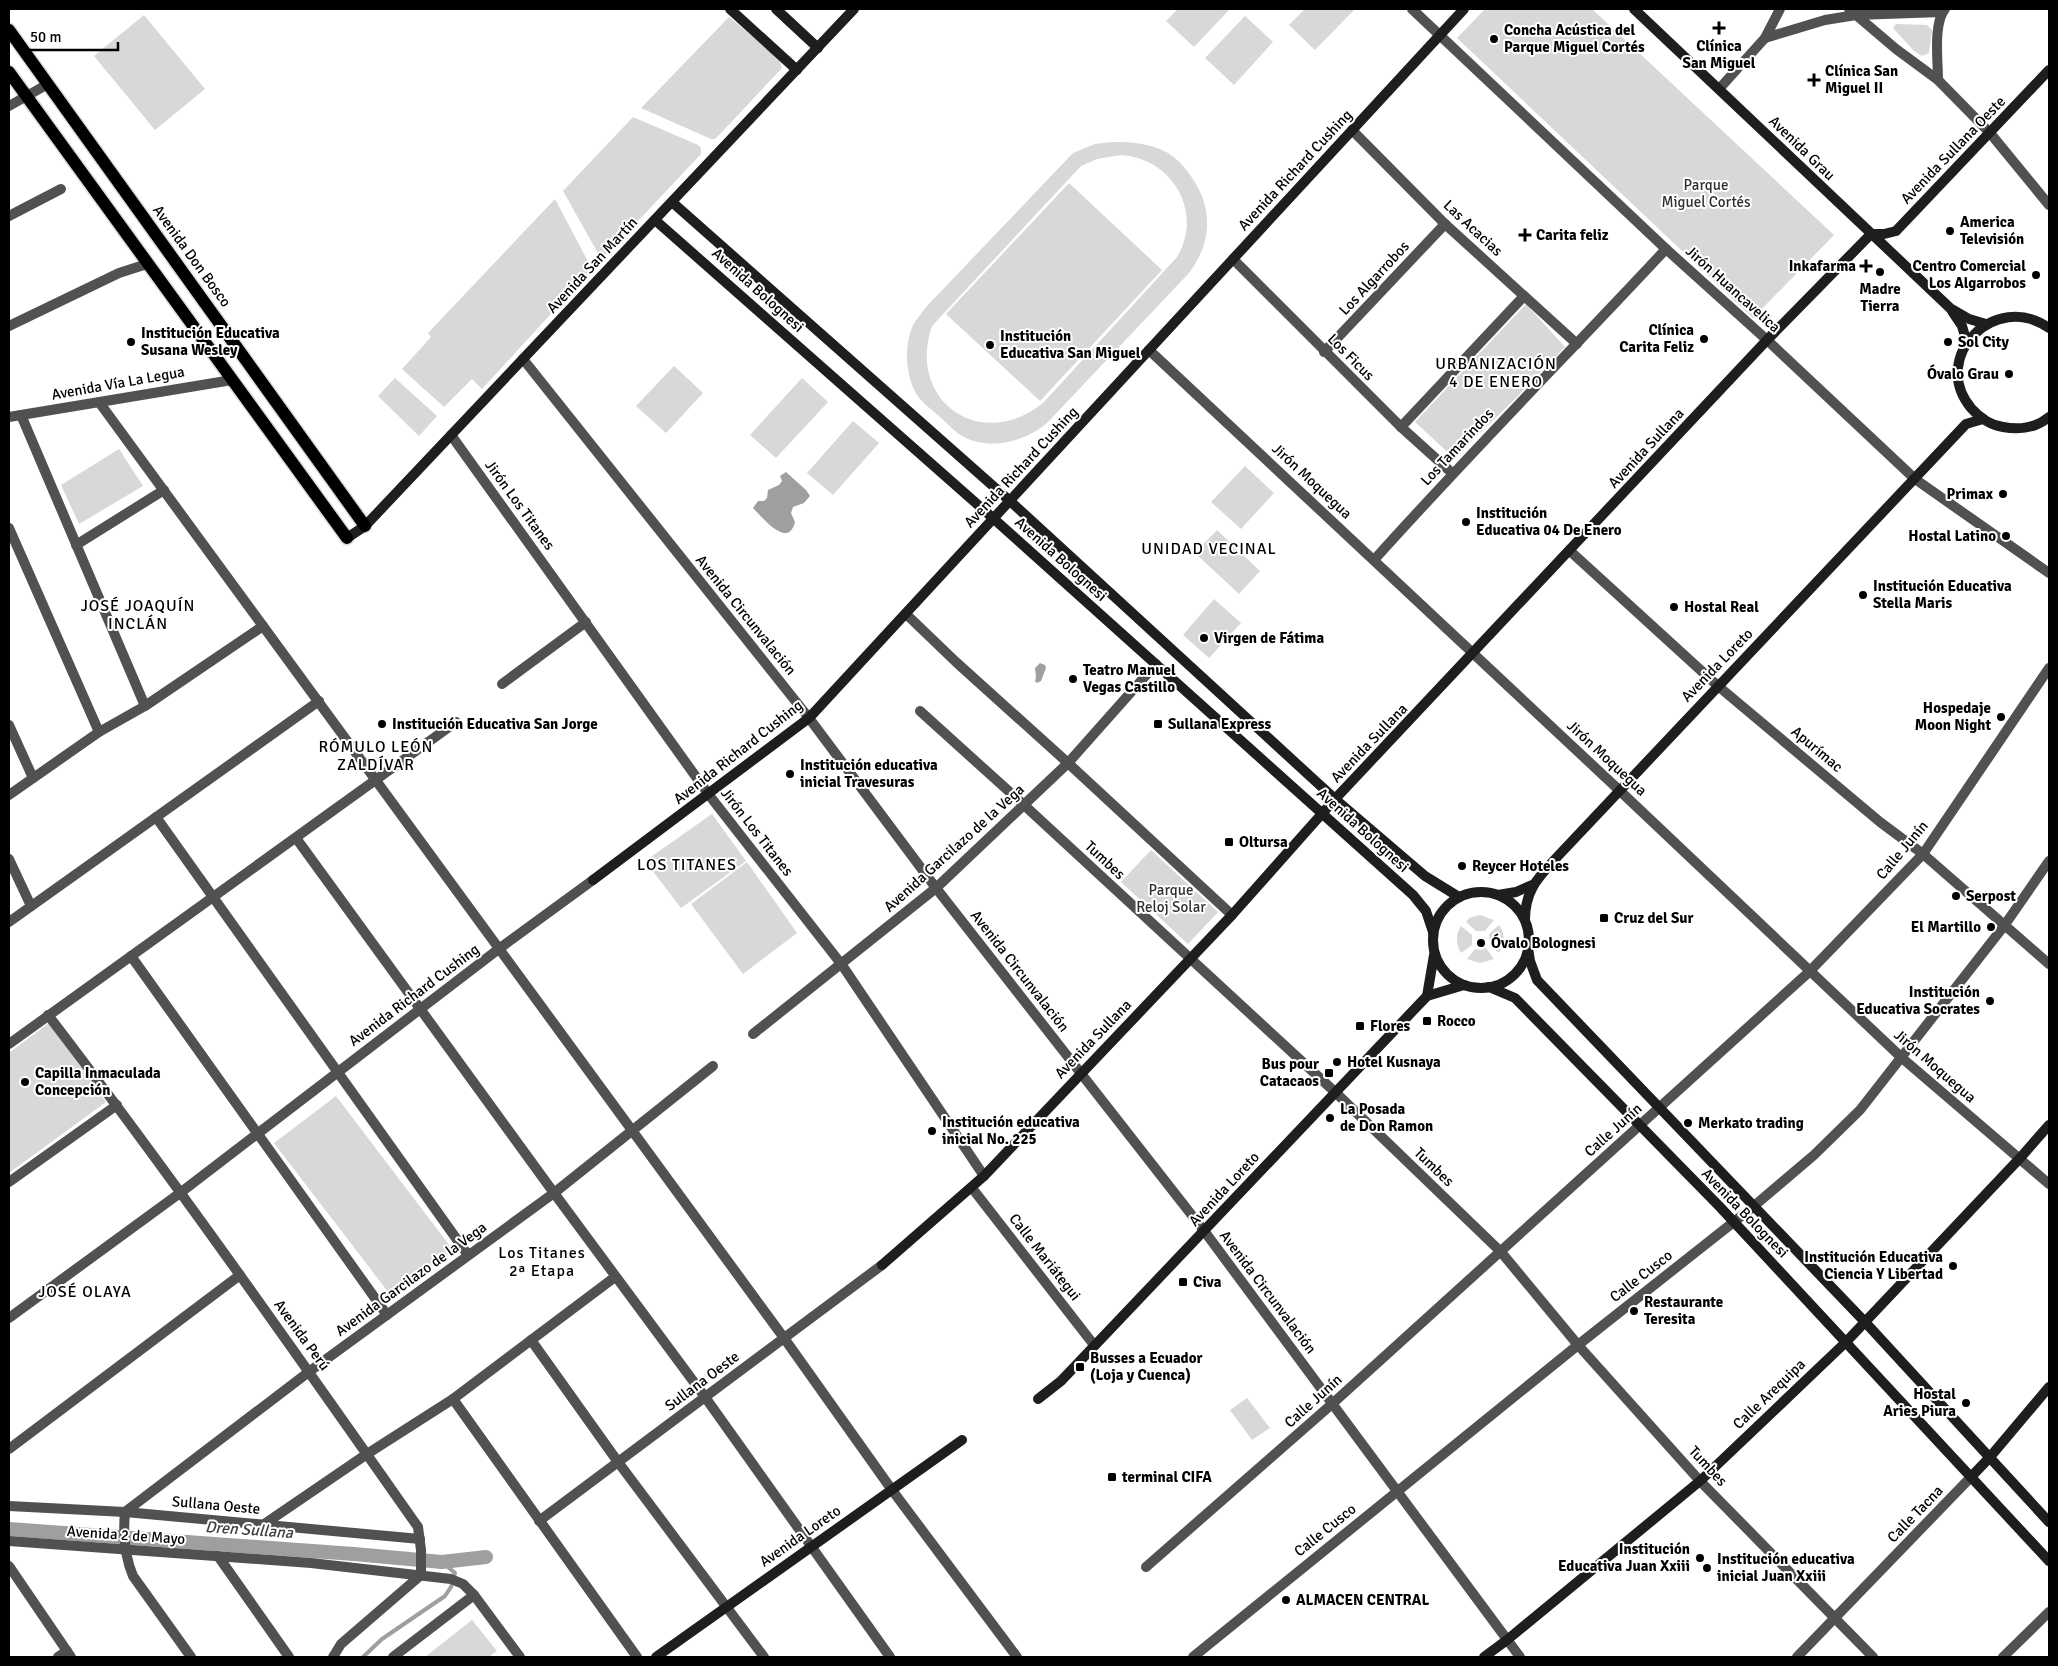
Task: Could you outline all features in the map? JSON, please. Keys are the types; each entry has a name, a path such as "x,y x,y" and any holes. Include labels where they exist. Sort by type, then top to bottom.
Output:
{"main road":[{"path":"730,9 797,70"},
{"path":"776,9 818,48"},
{"name":"Avenida San Martín","path":"347,538 365,526 854,9"},
{"name":"Avenida Richard Cushing","path":"593,880 809,718 1464,9"},
{"name":"Avenida Grau","path":"1634,9 1950,308 1961,324 1967,343"},
{"name":"Avenida Don Bosco","path":"9,30 365,526"},
{"name":"Avenida Sullana Oeste","path":"1871,234 1884,234 1896,230 2049,70"},
{"path":"9,72 347,538"},
{"name":"Avenida Bolognesi","path":"672,202 1010,501 1335,799 1425,876 1459,897"},
{"name":"Avenida Bolognesi","path":"656,220 994,519 1413,895 1426,911 1433,932"},
{"name":"Avenida Sullana","path":"882,1265 984,1176 1232,915 1335,799 1474,654 1767,340 1871,234"},
{"name":"Avenida Grau","path":"1950,308 1969,319 1986,324"},
{"path":"2049,328 2028,318 2014,316 1999,318 1975,332 1961,354 1959,367 1959,380 1962,392 1968,404 1983,419 1998,426 2014,429 2029,427 2049,417"},
{"path":"1968,404 1966,424 1983,419"},
{"name":"Avenida Loreto","path":"1525,920 1526,902 1532,885 1619,790 1966,424"},
{"name":"Avenida Loreto","path":"1498,895 1516,892 1532,885"},
{"path":"1427,996 1435,954 1433,932 1442,911 1459,897 1485,892 1498,895 1509,901 1525,920 1529,934 1524,962 1514,975 1501,984 1476,988 1464,985 1446,973 1435,954"},
{"name":"Avenida Bolognesi","path":"1528,948 1530,961 1537,980 1865,1322 2049,1522"},
{"name":"Avenida Loreto","path":"1038,1399 1061,1381 1205,1232 1427,996 1464,985"},
{"name":"Avenida Bolognesi","path":"1489,987 1515,998 1734,1222 2049,1561"},
{"name":"Calle Arequipa","path":"1484,1657 1700,1481 1846,1342 2021,1158 2049,1125"},
{"name":"Calle Tacna","path":"1971,1477 1990,1458 2049,1387"},
{"name":"Avenida Loreto","path":"656,1657 962,1440"}],"street":[{"name":"Jirón Huancavelica","path":"1412,9 1666,249 1767,340 1915,479 2049,573"},
{"path":"1719,89 1765,38 1780,9"},
{"path":"1765,38 1853,12 1944,11 1938,31 1938,80"},
{"path":"1853,12 1896,49 1938,80 1990,133 2049,205"},
{"path":"9,106 48,84"},
{"name":"Las Acacias","path":"1352,130 1445,224 1577,344"},
{"path":"9,216 61,189"},
{"name":"Los Algarrobos","path":"1324,352 1445,224"},
{"name":"Los Tamarindos","path":"1374,560 1452,473 1666,249"},
{"name":"Los Ficus","path":"1233,259 1401,428 1452,473"},
{"path":"9,326 119,274 147,264"},
{"path":"1401,428 1524,296"},
{"name":"Jirón Moquegua","path":"1150,350 1619,790 1809,972 1902,1058 2021,1158 2049,1184"},
{"name":"Avenida Circunvalación","path":"523,359 809,718 936,888 1082,1072 1205,1232 1520,1657"},
{"name":"Avenida Vía La Legua","path":"9,417 232,380"},
{"path":"99,402 500,948 784,1338 892,1490 1017,1657"},
{"path":"21,415 145,706"},
{"name":"Jirón Los Titanes","path":"451,435 709,794 842,965 984,1176"},
{"path":"76,545 164,490"},
{"path":"9,528 99,732"},
{"name":"Apurímac","path":"1570,551 1718,686 1880,822 1922,854 2049,964"},
{"path":"906,614 1232,915"},
{"path":"502,684 586,622"},
{"path":"9,795 99,732 145,706 263,626"},
{"name":"Avenida Garcilazo de la Vega","path":"754,1034 936,888 1068,762 1156,664"},
{"name":"Calle Junín","path":"1146,1567 1332,1404 1809,972 1922,854 2049,668"},
{"path":"9,922 319,701"},
{"name":"Tumbes","path":"920,711 1335,1092 1501,1252 1578,1345 1700,1481 1873,1657"},
{"path":"9,1044 456,722"},
{"path":"9,724 33,778"},
{"path":"156,817 468,1255"},
{"path":"296,838 705,1397 890,1657"},
{"path":"9,860 31,906"},
{"name":"Calle Cusco","path":"1193,1657 1397,1490 1754,1206 1814,1155 1860,1110 1902,1058 2004,926 2049,861"},
{"name":"Avenida Richard Cushing","path":"9,1318 180,1193 500,948 593,880"},
{"path":"131,956 387,1315"},
{"name":"Avenida Perú","path":"48,1016 117,1105 310,1371 418,1527 421,1571"},
{"name":"Avenida Garcilazo de la Vega","path":"124,1517 310,1371 554,1193 713,1066"},
{"path":"9,1182 117,1105"},
{"name":"Calle Mariátegui","path":"972,1188 1094,1345"},
{"name":"Sullana Oeste","path":"539,1521 882,1265"},
{"path":"9,1449 240,1275"},
{"path":"263,1525 367,1454 453,1399 616,1277"},
{"path":"531,1340 618,1462 764,1657"},
{"path":"453,1399 636,1657"},
{"name":"Calle Tacna","path":"1797,1657 1971,1477"},
{"name":"Sullana Oeste","path":"9,1506 124,1517 263,1525 420,1540"},
{"path":"124,1517 125,1547 133,1576 191,1657"},
{"name":"Avenida 2 de Mayo","path":"9,1541 125,1547 421,1571"},
{"path":"218,1556 289,1657"},
{"path":"9,1568 66,1655"},
{"path":"333,1657 341,1644 421,1571 463,1584 474,1595 520,1657"},
{"path":"393,1657 474,1595"},
{"path":"2003,1657 2049,1612"}],"green space":[{"path":"1178,9 1230,9 1194,47 1166,21"},
{"path":"1305,9 1354,10 1315,50 1289,25"},
{"name":"Parque Miguel Cortés","path":"1485,9 1592,9 1834,235 1753,318 1457,38"},
{"path":"144,15 205,89 155,130 94,56"},
{"path":"1245,16 1273,42 1234,85 1205,58"},
{"path":"729,17 779,58 782,68 720,134 715,139 711,139 641,108"},
{"path":"1896,24 1927,25 1932,30 1929,53 1922,56 1914,51 1893,28"},
{"path":"633,117 698,145 701,148 701,154 602,257 599,255 563,191"},
{"path":"1119,142 1148,145 1168,153 1176,159 1196,183 1206,209 1206,235 1203,248 1189,273 1047,423 1028,435 1006,442 984,443 973,441 954,430 917,395 910,379 907,360 908,342 913,325 927,306 1073,153 1095,144","holes":["1121,155 1139,158 1155,166 1168,177 1178,190 1185,206 1187,222 1184,240 1177,257 1044,402 1020,417 997,423 974,421 955,412 940,397 930,377 927,353 932,326 1081,166 1097,159"]},
{"path":"1069,183 1162,270 1040,401 946,314"},
{"path":"555,199 592,269 482,389 472,379 444,407 402,369 431,337 428,333"},
{"path":"1526,304 1565,347 1454,458 1415,422"},
{"path":"674,366 703,393 666,433 636,406"},
{"path":"395,378 437,416 419,436 378,396"},
{"path":"802,378 828,402 776,458 750,435"},
{"path":"853,421 879,443 833,495 807,473"},
{"path":"119,449 143,486 79,524 61,485"},
{"path":"1245,466 1274,493 1241,529 1211,502"},
{"path":"1217,530 1260,571 1239,594 1195,553"},
{"path":"1214,599 1241,623 1209,658 1183,635"},
{"path":"712,814 746,861 681,908 645,861"},
{"name":"Parque Reloj Solar","path":"1151,850 1218,912 1188,944 1121,882"},
{"path":"747,862 797,933 743,974 691,904"},
{"path":"1480,915 1494,920 1485,931 1476,931 1466,922 1469,918"},
{"path":"1499,925 1504,939 1499,953 1490,945 1489,934"},
{"path":"1461,926 1472,935 1472,945 1461,953 1457,940"},
{"path":"1486,948 1494,959 1480,963 1467,959 1475,949 1481,950"},
{"path":"49,1023 106,1102 9,1173 9,1053"},
{"path":"336,1096 453,1250 392,1297 274,1143"},
{"path":"1247,1398 1270,1428 1252,1440 1230,1410"},
{"path":"472,1620 497,1651 489,1657 425,1657"}],"shaded area":[{"path":"786,472 810,496 804,503 793,507 791,513 795,522 792,530 787,533 781,532 768,524 753,508 758,501 764,501 767,498 768,490 779,485 782,481 780,476"},
{"path":"1040,663 1045,665 1046,668 1041,681 1037,683 1035,681 1035,668"}],"waterway":[{"name":"Dren Sullana","path":"9,1529 442,1562 486,1557"},
{"path":"363,1657 382,1639 445,1596 451,1587 455,1573 442,1562"}],"place":[{"name":"Clínica San Miguel","path":"1719,28"},
{"name":"Concha Acústica del Parque Miguel Cortés","path":"1494,39"},
{"name":"Clínica San Miguel II","path":"1814,80"},
{"name":"America Televisión","path":"1950,231"},
{"name":"Carita feliz","path":"1525,235"},
{"name":"Inkafarma","path":"1866,266"},
{"name":"Madre Tierra","path":"1880,272"},
{"name":"Centro Comercial Los Algarrobos","path":"2036,275"},
{"name":"Clínica Carita Feliz","path":"1704,339"},
{"name":"Institución Educativa Susana Wesley","path":"131,342"},
{"name":"Sol City","path":"1948,342"},
{"name":"Institución Educativa San Miguel","path":"990,345"},
{"name":"Óvalo Grau","path":"2009,374"},
{"name":"Primax","path":"2003,494"},
{"name":"Institución Educativa 04 De Enero","path":"1466,522"},
{"name":"Hostal Latino","path":"2006,536"},
{"name":"Institución Educativa Stella Maris","path":"1863,595"},
{"name":"Hostal Real","path":"1674,607"},
{"name":"Virgen de Fátima","path":"1204,638"},
{"name":"Teatro Manuel Vegas Castillo","path":"1073,679"},
{"name":"Hospedaje Moon Night","path":"2001,717"},
{"name":"Institución Educativa San Jorge","path":"382,724"},
{"name":"Sullana Express","path":"1158,724"},
{"name":"Institución educativa inicial Travesuras","path":"790,774"},
{"name":"Oltursa","path":"1229,842"},
{"name":"Reycer Hoteles","path":"1462,866"},
{"name":"Serpost","path":"1956,896"},
{"name":"Cruz del Sur","path":"1604,918"},
{"name":"El Martillo","path":"1991,927"},
{"name":"Óvalo Bolognesi","path":"1481,943"},
{"name":"Institución Educativa Socrates","path":"1990,1001"},
{"name":"Rocco","path":"1427,1021"},
{"name":"Flores","path":"1360,1026"},
{"name":"Hotel Kusnaya","path":"1337,1062"},
{"name":"Bus pour Catacaos","path":"1329,1073"},
{"name":"Capilla Inmaculada Concepción","path":"25,1082"},
{"name":"La Posada de Don Ramon","path":"1330,1118"},
{"name":"Merkato trading","path":"1688,1123"},
{"name":"Institución educativa inicial No. 225","path":"932,1131"},
{"name":"Institución Educativa Ciencia Y Libertad","path":"1953,1266"},
{"name":"Civa","path":"1183,1282"},
{"name":"Restaurante Teresita","path":"1634,1311"},
{"name":"Busses a Ecuador (Loja y Cuenca)","path":"1080,1367"},
{"name":"Hostal Aries Piura","path":"1966,1403"},
{"name":"terminal CIFA","path":"1112,1477"},
{"name":"Institución Educativa Juan Xxiii","path":"1700,1558"},
{"name":"Institución educativa inicial Juan Xxiii","path":"1707,1568"},
{"name":"ALMACEN CENTRAL","path":"1286,1600"}],"district":[{"name":"URBANIZACIÓN 4 DE ENERO","path":"1496,373"},
{"name":"UNIDAD VECINAL","path":"1209,549"},
{"name":"JOSÉ JOAQUÍN INCLÁN","path":"138,615"},
{"name":"RÓMULO LEÓN ZALDÍVAR","path":"376,756"},
{"name":"LOS TITANES","path":"687,865"},
{"name":"Los Titanes 2ª Etapa","path":"542,1262"},
{"name":"JOSÉ OLAYA","path":"85,1292"}]}
